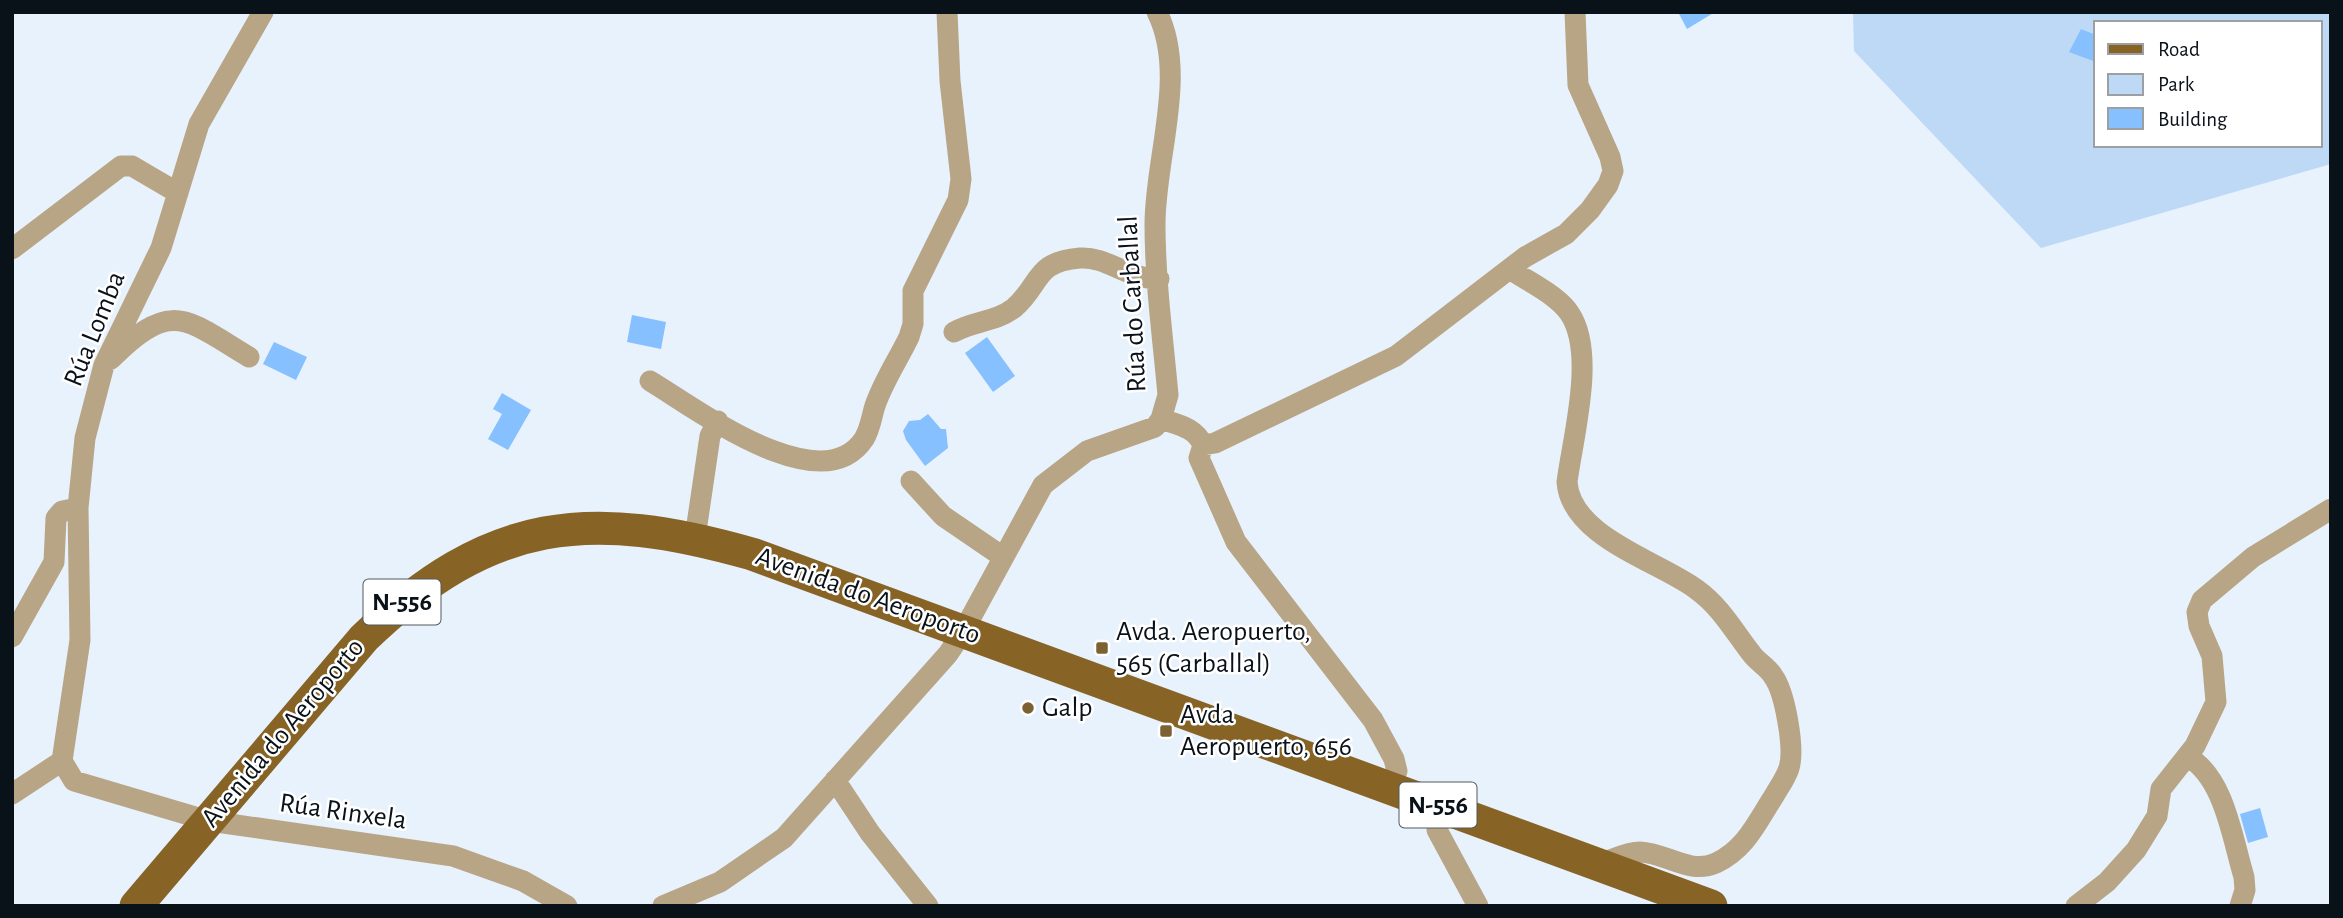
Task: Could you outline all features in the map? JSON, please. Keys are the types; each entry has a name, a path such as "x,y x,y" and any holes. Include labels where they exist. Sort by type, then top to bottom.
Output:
{"main road":[{"name":"Avenida do Aeroporto","path":"136,906 364,638 398,605 451,568 500,544 574,528 630,528 695,538 766,559 1710,906"}],"street":[{"name":"Rúa Lomba","path":"65,766 80,640 78,508 85,438 104,365 161,248 199,124 264,12"},
{"path":"650,381 770,452 806,460 834,460 851,453 863,441 873,422 874,409 909,337 913,324 913,291 919,274 958,200 961,179 950,81 947,12"},
{"name":"Rúa do Carballal","path":"964,630 1043,485 1087,451 1142,433 1155,427 1161,419 1168,395 1159,279 1156,185 1171,88 1163,25 1157,12"},
{"path":"1203,445 1215,443 1375,369 1510,269 1566,234 1590,210 1608,186 1613,171 1610,157 1578,85 1575,12"},
{"path":"12,249 121,166 132,166 178,193"},
{"path":"954,332 970,323 994,319 1014,307 1042,270 1051,265 1082,258 1131,275 1159,279"},
{"path":"1510,269 1560,303 1570,314 1578,332 1583,363 1567,482 1568,496 1596,529 1621,548 1662,566 1698,590 1720,610 1752,655 1773,675 1779,687 1791,743 1789,771 1744,844 1730,855 1713,864 1696,868 1641,852 1599,864"},
{"path":"104,365 149,327 162,320 181,319 249,357"},
{"path":"1161,419 1189,428 1203,445"},
{"path":"695,538 710,436 718,421"},
{"path":"1203,445 1199,458 1236,542 1373,720 1395,759 1397,771 1390,787"},
{"path":"911,481 943,516 1003,557"},
{"path":"12,637 54,562 56,518 62,510 78,508"},
{"path":"2076,906 2107,882 2136,850 2157,816 2161,789 2195,746 2216,702 2212,656 2199,626 2197,612 2202,600 2253,557 2331,509"},
{"path":"663,906 720,882 784,838 948,654 964,630"},
{"path":"2187,756 2196,761 2216,785 2244,877 2245,890 2240,906"},
{"path":"12,794 65,766"},
{"name":"Rúa Rinxela","path":"65,766 74,781 209,821 453,856 523,881 567,906"},
{"path":"835,780 870,833 928,906"},
{"path":"1444,807 1437,830 1478,906"}],"green space":[{"path":"1853,12 2331,12 2331,164 2041,248 1854,51"}],"building":[{"path":"1678,12 1715,12 1687,29"},
{"path":"2081,29 2094,34 2094,61 2069,52"},
{"path":"632,315 666,322 661,349 627,342"},
{"path":"987,337 1015,376 993,392 965,353"},
{"path":"274,342 307,357 296,380 263,364"},
{"path":"502,393 531,410 508,450 488,439 502,414 493,409"},
{"path":"928,414 941,429 946,429 948,448 925,466 906,440 903,431 909,421 920,420"},
{"path":"2260,808 2268,837 2248,843 2240,814"}],"place":[{"name":"Avda. Aeropuerto, 565 (Carballal)","path":"1102,648"},
{"name":"Galp","path":"1028,708"},
{"name":"Avda Aeropuerto, 656","path":"1166,731"}]}
